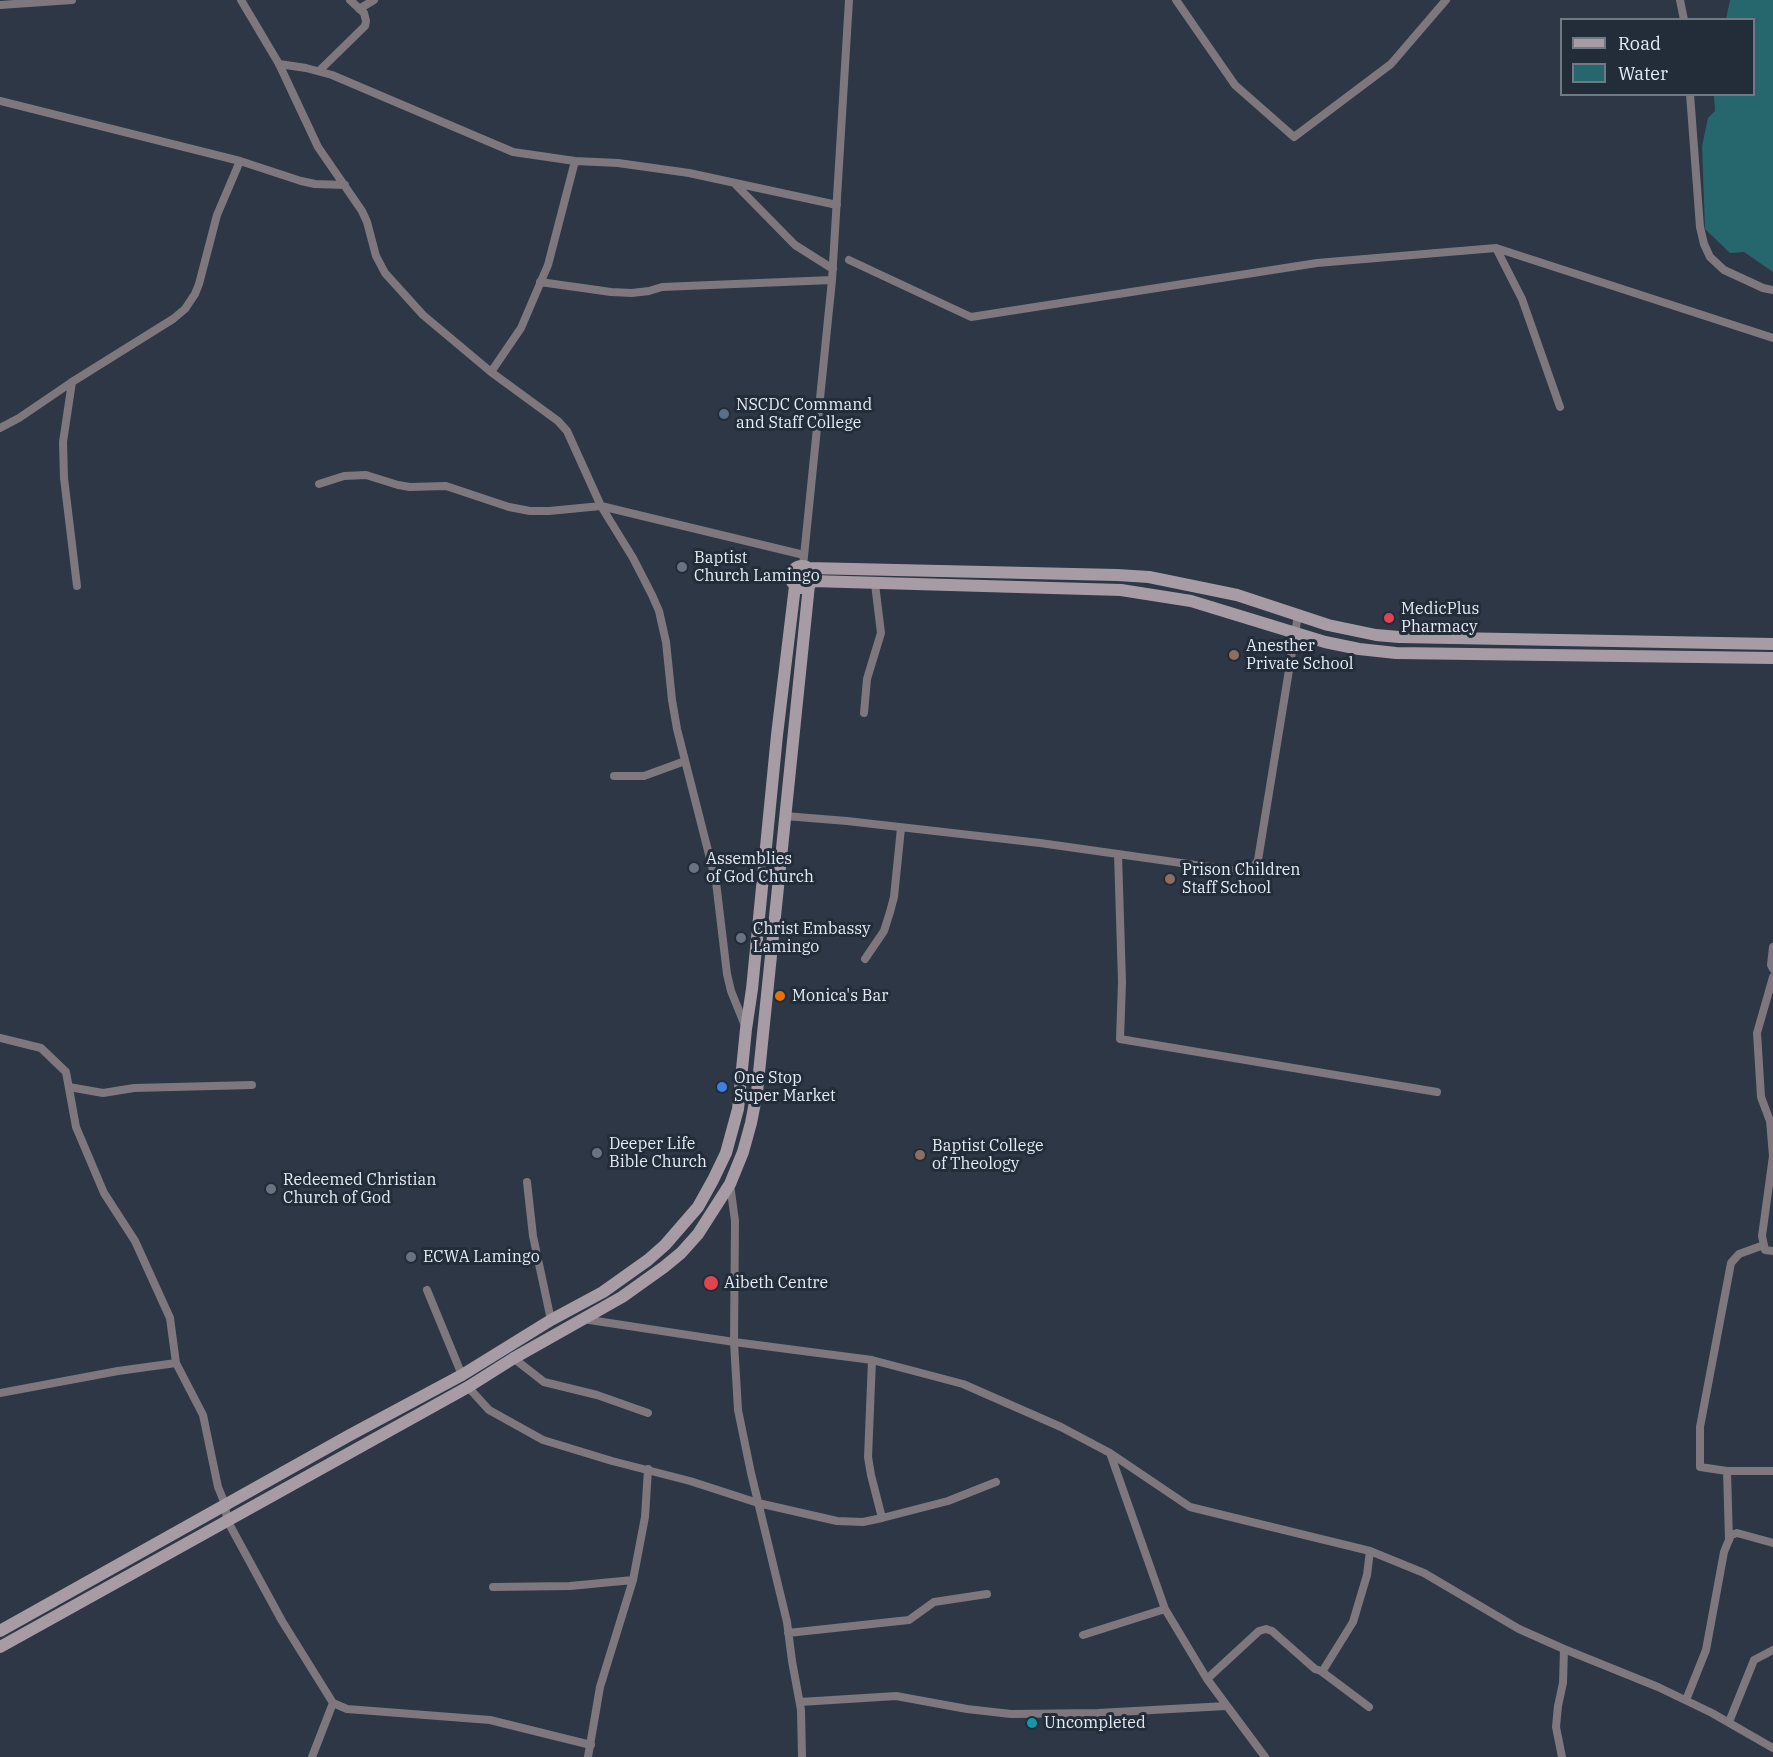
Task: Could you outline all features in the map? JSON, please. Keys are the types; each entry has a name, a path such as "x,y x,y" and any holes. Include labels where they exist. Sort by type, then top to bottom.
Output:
{"main road":[{"path":"0,1647 468,1387 646,1281 681,1253 698,1234 730,1184 752,1123 757,1092 811,583 812,571 805,563"},
{"path":"1773,644 1399,637 1352,631 1237,596 1149,577 1117,574 805,563 794,568 791,573 792,583 800,588 811,583 1121,590 1191,601 1359,649 1396,652 1773,658"},
{"path":"0,1631 225,1504 462,1375 551,1320 603,1292 665,1245 698,1207 726,1153 734,1129 741,1086 777,735 795,586"}],"street":[{"path":"0,5 72,0"},
{"path":"241,0 279,64 318,147 362,211 376,256 385,273 396,288 423,315 491,372 567,430 601,506 633,558 658,611 666,642 677,729 716,882 727,974 746,1029"},
{"path":"320,70 365,26 364,13 350,0"},
{"path":"359,9 374,0"},
{"path":"319,484 344,477 366,475 410,487 446,486 509,507 530,511 601,506 805,563 833,269 849,0"},
{"path":"1176,0 1235,85 1294,137 1391,64 1446,0"},
{"path":"1680,0 1684,18"},
{"path":"279,64 320,70 513,152 575,161 618,163 679,171 837,205"},
{"path":"1690,96 1700,227 1704,244 1710,257 1724,270 1763,288 1773,290"},
{"path":"0,101 240,161 301,181 345,185"},
{"path":"0,428 173,319 185,309 199,284 217,215 240,161"},
{"path":"491,372 521,328 548,265 575,161"},
{"path":"735,184 795,245 833,269"},
{"path":"849,260 972,316 1317,263 1496,248 1773,338"},
{"path":"1496,248 1522,299 1560,407"},
{"path":"540,282 632,293 662,287 832,280"},
{"path":"72,382 63,442 64,478 77,586"},
{"path":"864,713 867,679 881,633 875,584"},
{"path":"785,816 1118,854 1245,872 1254,867 1258,860 1298,615"},
{"path":"614,776 644,776 685,761"},
{"path":"865,959 884,931 890,912 894,897 901,828"},
{"path":"1118,854 1122,981 1120,1039 1437,1092"},
{"path":"1773,947 1771,965 1773,969"},
{"path":"1773,977 1757,1033 1761,1097 1770,1121 1773,1156 1762,1236 1765,1250 1773,1251"},
{"path":"0,1038 41,1048 66,1072 76,1127 104,1193 135,1241 170,1318 176,1363 203,1415 227,1520 282,1621 333,1703 347,1709 490,1720 591,1745"},
{"path":"69,1087 103,1093 134,1088 252,1085"},
{"path":"527,1182 533,1236 551,1320"},
{"path":"730,1184 735,1221 734,1342 738,1410 787,1622 800,1702 802,1757"},
{"path":"1764,1245 1739,1254 1731,1263 1701,1416 1700,1467 1727,1472 1773,1471"},
{"path":"427,1290 462,1375"},
{"path":"582,1319 872,1360 963,1384 1061,1428 1110,1453 1190,1507 1370,1551 1424,1573 1520,1629 1686,1700 1729,1722 1773,1749"},
{"path":"503,1349 544,1382 597,1395 648,1413"},
{"path":"872,1360 868,1457 882,1518"},
{"path":"0,1393 118,1371 176,1363"},
{"path":"468,1387 489,1410 543,1440 690,1481 758,1503 837,1521 863,1522 882,1518 948,1501 996,1482"},
{"path":"1110,1453 1165,1609 1207,1679 1265,1757"},
{"path":"588,1757 600,1687 633,1580 645,1517 648,1469"},
{"path":"1727,1472 1729,1540"},
{"path":"1686,1700 1706,1650 1724,1552 1731,1535 1737,1533 1773,1543"},
{"path":"1323,1672 1353,1622 1370,1551"},
{"path":"493,1587 570,1586 633,1580"},
{"path":"788,1633 909,1620 934,1602 987,1594"},
{"path":"1083,1635 1165,1609"},
{"path":"1207,1679 1259,1631 1266,1629 1272,1631 1315,1669 1323,1672 1368,1707"},
{"path":"1562,1757 1556,1727 1563,1683 1564,1649"},
{"path":"1729,1722 1755,1660 1773,1650"},
{"path":"800,1702 896,1696 967,1709 1011,1714 1098,1713 1226,1706"},
{"path":"312,1757 333,1703"}],"water":[{"path":"1730,0 1773,0 1773,272 1744,252 1730,253 1705,229 1702,146 1708,118 1715,111 1714,96 1755,96 1755,18 1726,18"}],"place":[{"name":"NSCDC Command and Staff College","path":"724,414"},
{"name":"Baptist Church Lamingo","path":"682,567"},
{"name":"MedicPlus Pharmacy","path":"1389,618"},
{"name":"Anesther Private School","path":"1234,655"},
{"name":"Assemblies of God Church","path":"694,868"},
{"name":"Prison Children Staff School","path":"1170,879"},
{"name":"Christ Embassy Lamingo","path":"741,938"},
{"name":"Monica's Bar","path":"780,996"},
{"name":"One Stop Super Market","path":"722,1087"},
{"name":"Deeper Life Bible Church","path":"597,1153"},
{"name":"Baptist College of Theology","path":"920,1155"},
{"name":"Redeemed Christian Church of God","path":"271,1189"},
{"name":"ECWA Lamingo","path":"411,1257"},
{"name":"Aibeth Centre","path":"711,1283"},
{"name":"Uncompleted","path":"1032,1723"}]}
